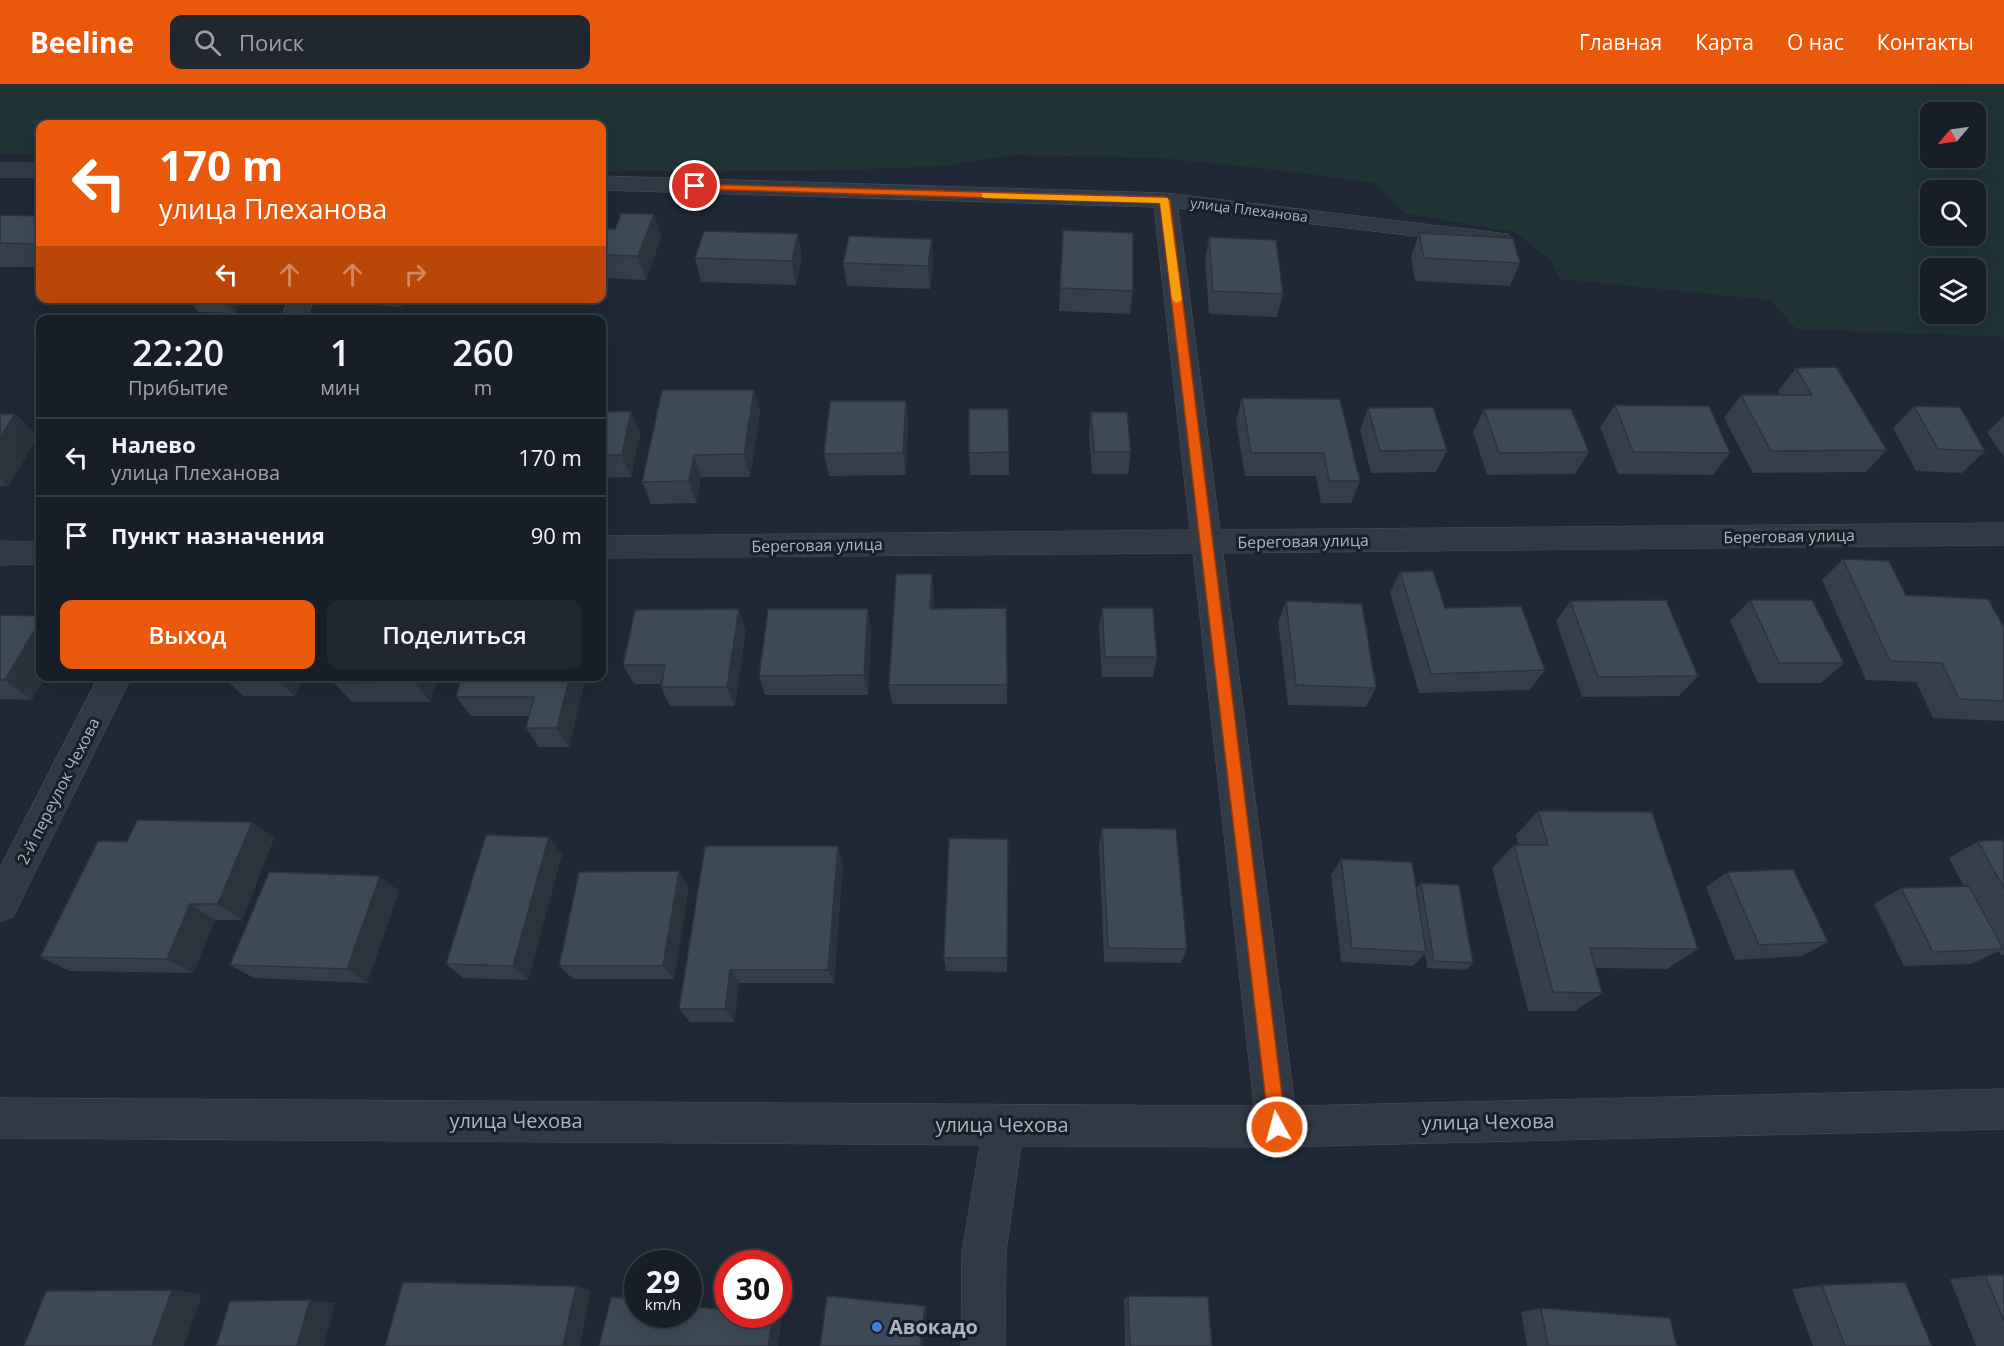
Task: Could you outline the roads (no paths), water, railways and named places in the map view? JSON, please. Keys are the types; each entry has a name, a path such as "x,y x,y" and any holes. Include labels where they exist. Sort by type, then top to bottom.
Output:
{"street":[{"path":"0,170 36,170"},
{"name":"улица Плеханова","path":"606,183 1165,200 1500,239"},
{"path":"1165,200 1277,1127"},
{"name":"Береговая улица","path":"606,548 2004,534"},
{"path":"0,553 36,553"},
{"name":"2-й переулок Чехова","path":"0,904 113,681"},
{"name":"улица Чехова","path":"0,1118 1277,1127 2004,1109"},
{"path":"983,1346 984,1252 1004,1125"}],"place":[{"name":"Авокадо","path":"877,1327"}]}
